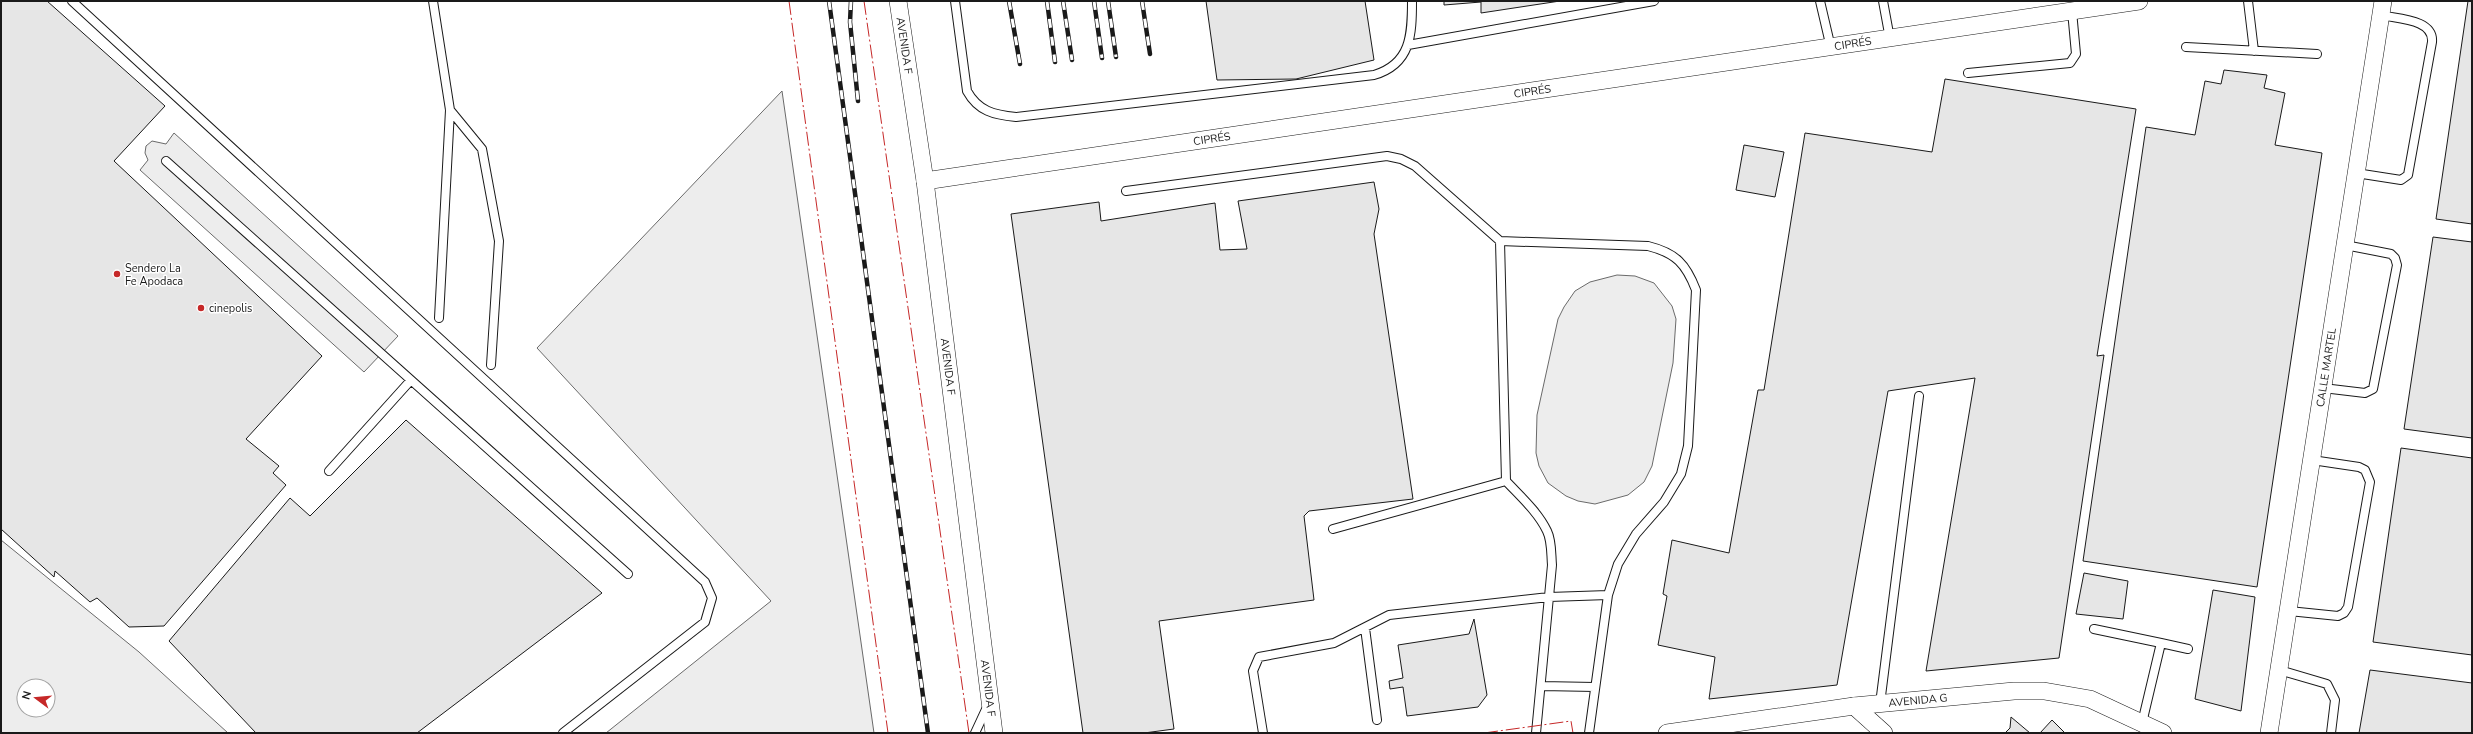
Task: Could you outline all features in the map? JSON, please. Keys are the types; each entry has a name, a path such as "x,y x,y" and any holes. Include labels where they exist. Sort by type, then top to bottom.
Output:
{"street":[{"name":"AVENIDA F","path":"898,1 925,181 994,733"},
{"name":"CIPRÉS","path":"925,181 1831,48 2140,1"},
{"name":"CALLE MARTEL","path":"2269,733 2382,8"},
{"name":"AVENIDA G","path":"1667,733 1854,706 2014,691 2044,691 2090,699 2163,733"},
{"path":"1854,706 1884,733"}],"lane":[{"path":"72,1 705,582 712,598 705,622 563,733"},
{"path":"433,1 450,110 439,318"},
{"path":"954,1 967,91 973,102 984,111 998,116 1036,116 1374,75 1389,71 1400,61 1408,45 1411,28 1412,1"},
{"path":"1408,45 1654,1"},
{"path":"1820,1 1831,48"},
{"path":"1882,1 1890,39"},
{"path":"2248,1 2254,51"},
{"path":"2356,173 2401,180 2408,175 2433,36 2429,30 2420,24 2382,8"},
{"path":"1968,73 2070,63 2076,54 2072,12"},
{"path":"2186,47 2317,54"},
{"path":"450,110 482,149 499,241 491,365"},
{"path":"1126,191 1387,156 1401,159 1415,166 1500,241 1648,246 1665,250 1678,259 1689,272 1696,290 1688,446 1681,474 1664,502 1636,534 1618,564 1608,595 1589,733"},
{"path":"166,161 628,574"},
{"path":"1500,241 1506,481 1536,515 1547,532 1552,565 1536,733"},
{"path":"2323,388 2365,393 2373,389 2397,265 2395,258 2391,254 2345,245"},
{"path":"329,471 411,380"},
{"path":"1880,704 1919,396"},
{"path":"2288,611 2338,616 2344,613 2348,607 2370,482 2365,470 2359,467 2312,460"},
{"path":"1333,529 1506,481"},
{"path":"1263,733 1253,671 1259,657 1324,646 1344,640 1389,615 1549,597 1608,595"},
{"path":"1365,628 1377,720"},
{"path":"2094,629 2188,649"},
{"path":"2142,723 2161,643"},
{"path":"2279,670 2327,684 2335,700 2331,733"},
{"path":"1541,686 1595,687"},
{"path":"975,733 990,701"}],"shaded area":[{"path":"782,91 874,733 606,733 771,601 537,348"},
{"path":"174,133 398,336 364,372 140,170 148,160 145,153 146,146 152,141 166,144"},
{"path":"1617,275 1635,276 1654,283 1672,306 1676,319 1673,363 1652,466 1644,482 1628,495 1595,504 1578,501 1566,496 1548,483 1539,466 1536,453 1537,415 1558,319 1564,307 1575,291 1590,282"},
{"path":"1,540 139,652 228,733 1,733"}],"building":[{"name":"Sendero La Fe Apodaca","path":"1,1 47,1 165,106 114,161 322,356 246,439 279,466 273,473 286,485 164,626 129,627 97,598 90,602 55,571 54,577 1,529"},
{"path":"1206,1 1365,1 1374,60 1296,79 1217,80"},
{"path":"1444,1 1560,1 1481,13 1481,2 1444,5"},
{"path":"2468,1 2472,1 2472,224 2436,219"},
{"path":"2224,70 2267,75 2264,88 2285,93 2275,145 2322,153 2257,587 2083,561 2146,127 2195,135 2205,81 2221,84"},
{"path":"1945,79 2136,109 2097,356 2104,355 2059,658 1926,671 1975,378 1888,391 1837,685 1709,699 1715,657 1658,645 1667,596 1663,594 1672,540 1729,553 1758,390 1764,390 1805,133 1932,152"},
{"path":"1744,145 1784,152 1775,197 1736,190"},
{"path":"1374,182 1379,209 1374,234 1413,499 1309,511 1304,516 1314,600 1159,621 1174,729 1144,733 1083,733 1011,214 1099,202 1101,221 1215,203 1220,250 1247,249 1238,201"},
{"path":"2433,237 2472,242 2472,438 2404,429"},
{"path":"406,420 602,593 417,733 256,733 169,641 290,498 310,516"},
{"path":"2401,448 2472,458 2472,655 2373,642"},
{"path":"2084,573 2128,581 2123,619 2076,614"},
{"path":"2213,590 2255,597 2241,711 2195,699"},
{"path":"1474,619 1487,695 1478,707 1407,716 1403,687 1390,689 1389,681 1403,678 1398,645 1469,634"},
{"path":"2370,670 2472,683 2472,733 2359,733"},
{"path":"2011,717 2030,733 2005,733 2010,728"},
{"path":"2052,720 2065,733 2040,733"}],"railway":[{"path":"829,1 928,733"},
{"path":"851,1 850,22 858,101"},
{"path":"1009,1 1020,64"},
{"path":"1047,1 1055,62"},
{"path":"1063,1 1072,60"},
{"path":"1094,1 1102,58"},
{"path":"1108,1 1116,57"},
{"path":"1142,1 1150,54"}],"power":[{"path":"789,1 888,733"},
{"path":"864,1 969,733"},
{"path":"1484,733 1571,721 1573,733"}],"place":[{"name":"Sendero La Fe Apodaca","path":"117,274"},
{"name":"cinepolis","path":"201,308"}]}
